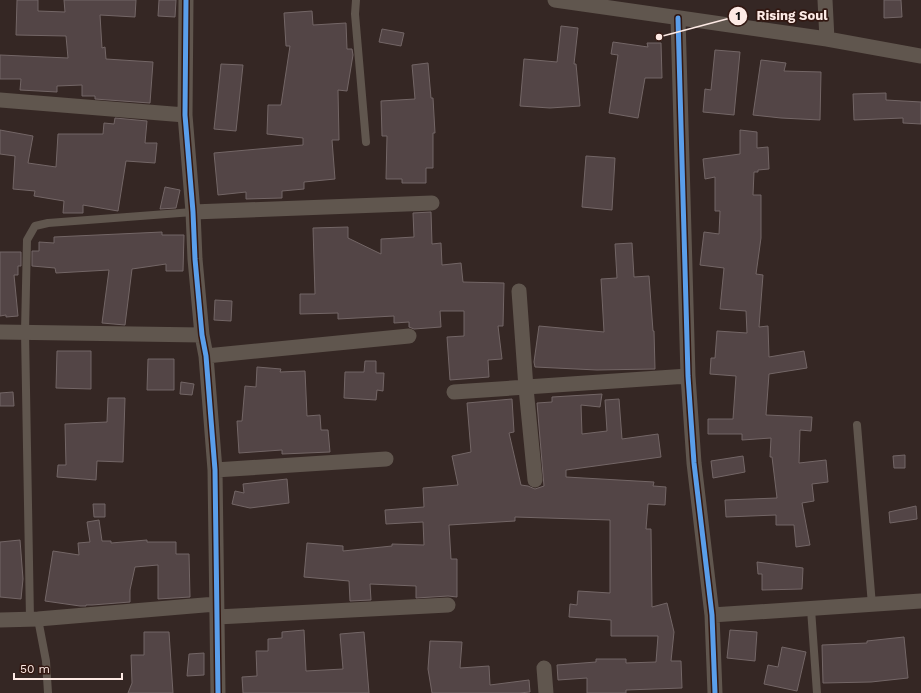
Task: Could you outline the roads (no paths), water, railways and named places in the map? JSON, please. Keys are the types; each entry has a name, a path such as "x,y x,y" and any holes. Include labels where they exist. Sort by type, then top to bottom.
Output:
{"street":[{"path":"186,0 185,115 193,212 195,260 202,335 206,356 214,470 218,693"},
{"path":"555,0 640,7 678,18 827,39 921,56"},
{"path":"825,0 827,39"},
{"path":"678,18 688,376 694,463 712,615 715,693"},
{"path":"0,100 185,115"},
{"path":"193,212 432,203"},
{"path":"519,291 526,388 535,480"},
{"path":"0,332 202,335"},
{"path":"206,356 409,336"},
{"path":"454,392 688,376"},
{"path":"214,470 386,459"},
{"path":"712,615 921,602"},
{"path":"0,620 217,610 448,605"},
{"path":"544,668 546,693"}],"lane":[{"path":"356,0 355,14 366,142"},
{"path":"48,693 46,661 34,619 25,332 27,240 35,226 48,223 193,212"},
{"path":"857,425 872,605"},
{"path":"811,609 817,693"}],"place":[{"name":"Rising Soul","path":"659,37"}]}
